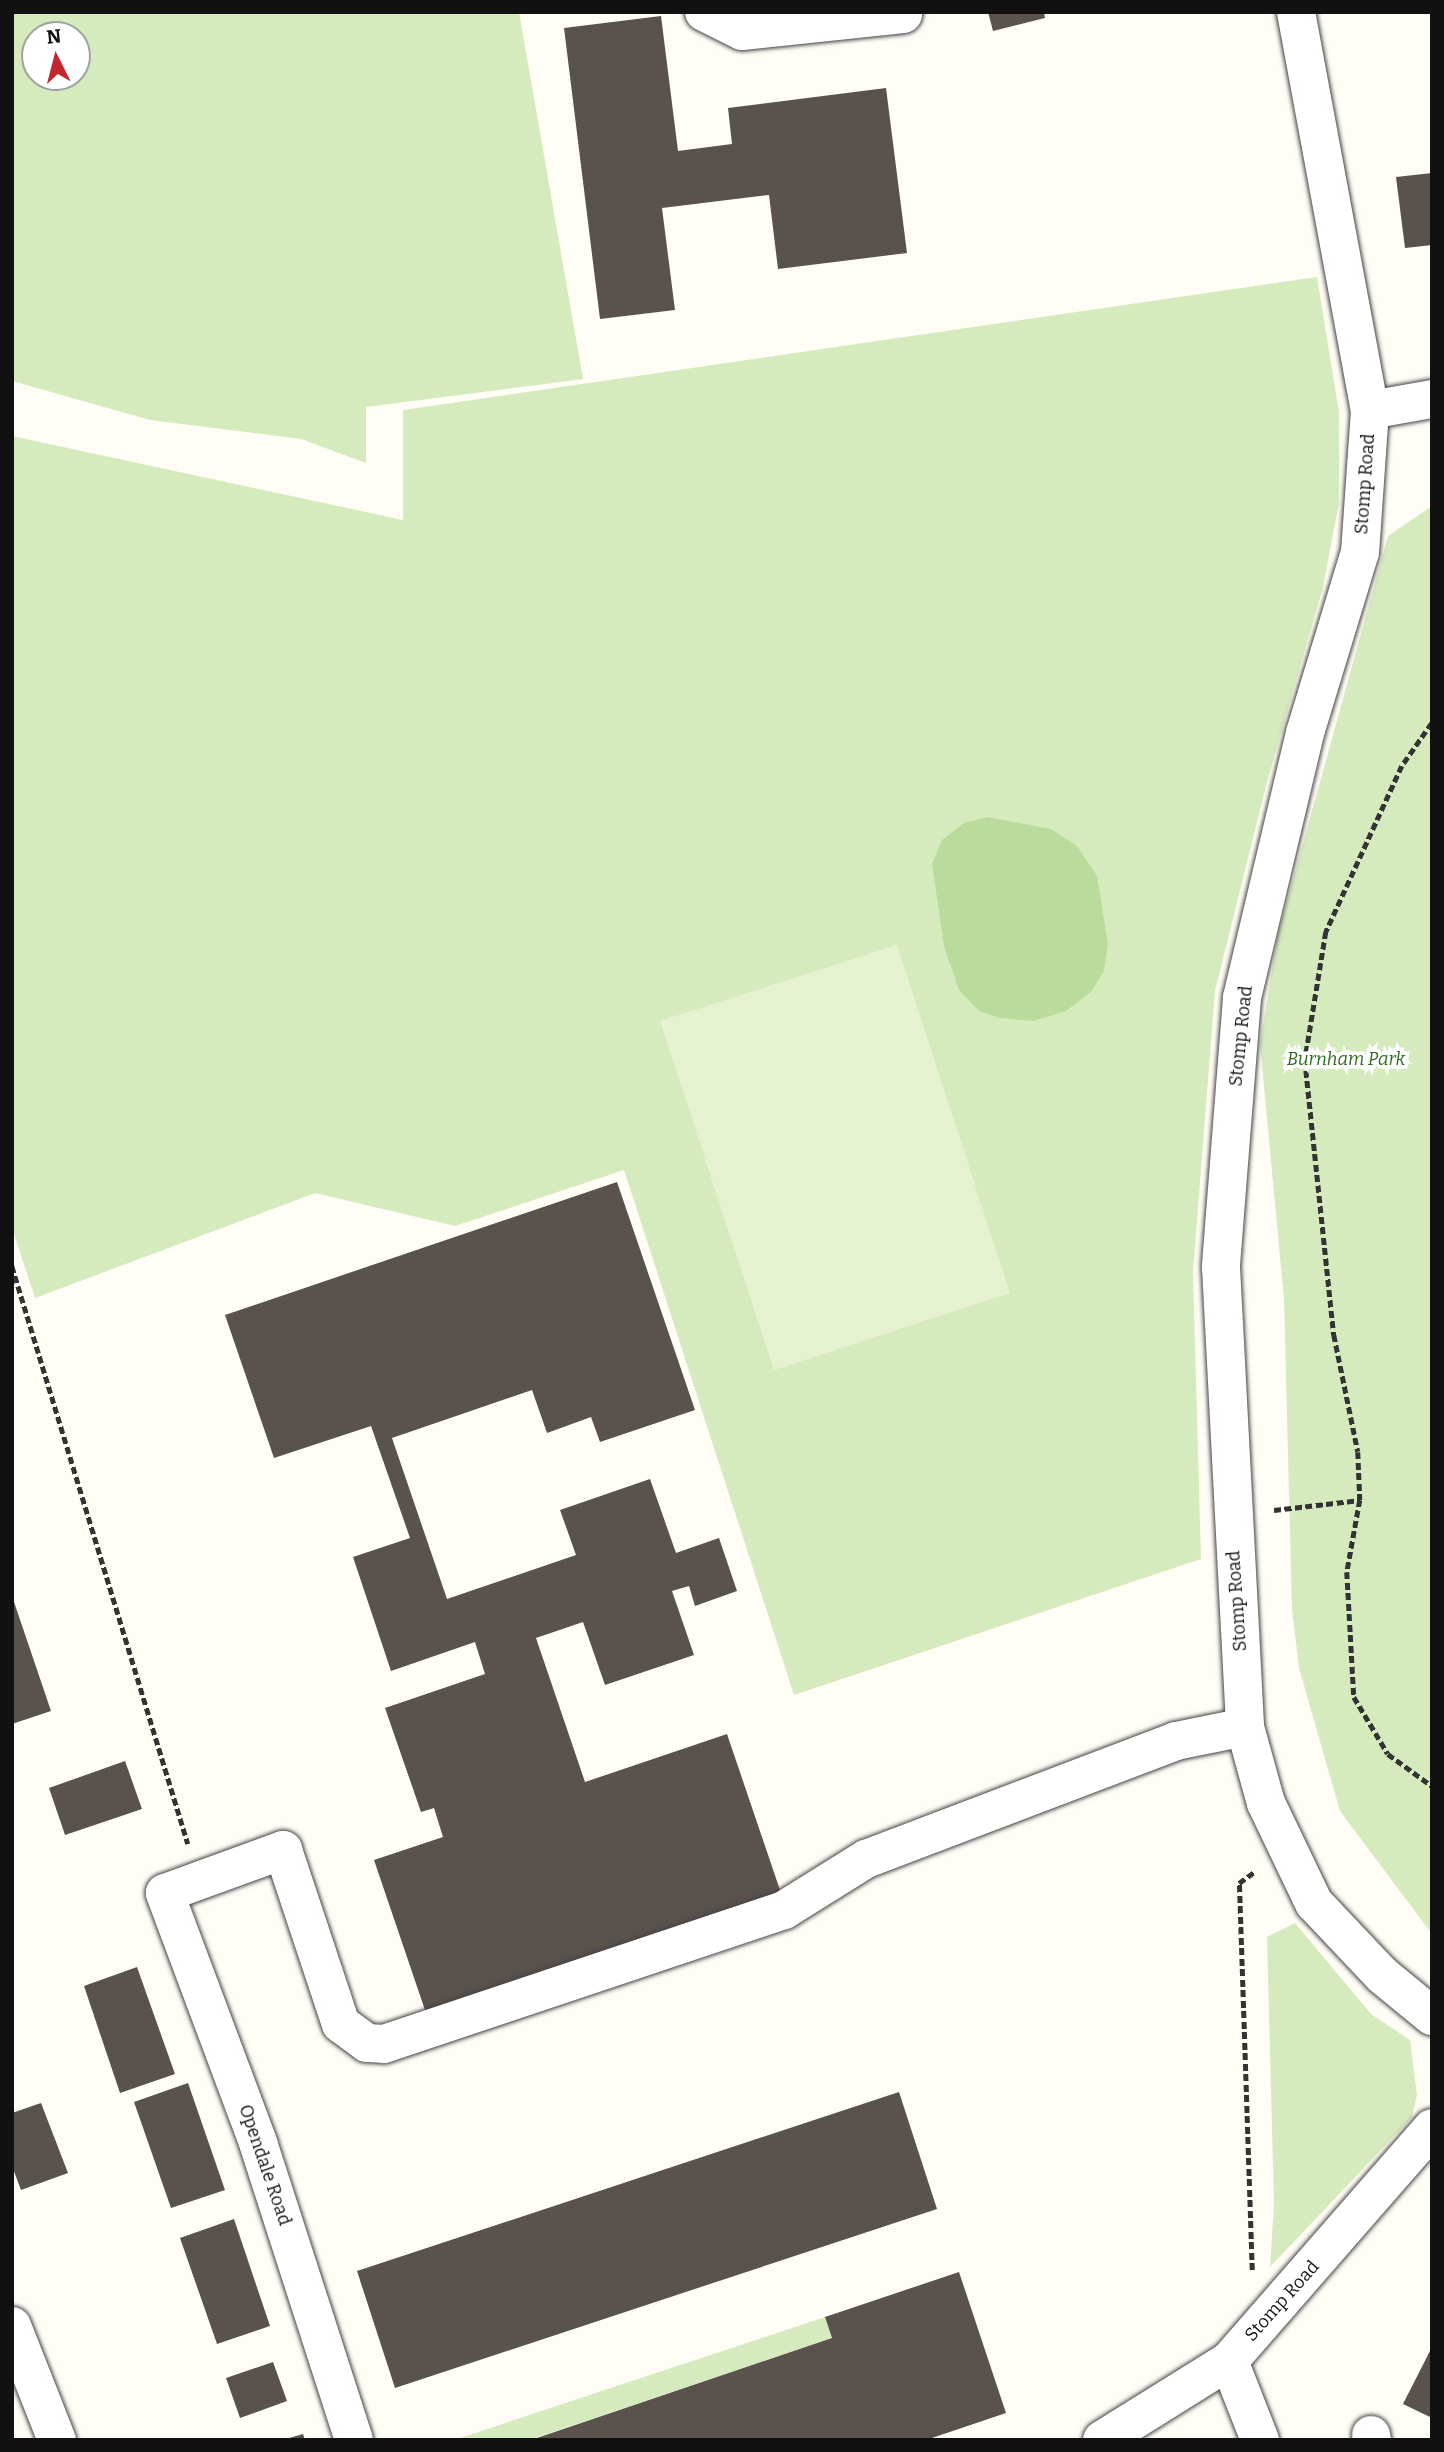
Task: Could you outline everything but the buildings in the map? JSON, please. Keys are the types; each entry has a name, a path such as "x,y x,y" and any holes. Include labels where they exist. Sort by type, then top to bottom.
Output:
{"street":[{"path":"704,12 742,32 903,14"},
{"name":"Stomp Road","path":"1296,12 1370,410 1360,552 1305,733 1242,998 1221,1267 1245,1727 1266,1803 1314,1903 1382,1975 1432,2016"},
{"path":"1370,410 1432,399"},
{"name":"Opendale Road","path":"354,2440 259,2145 165,1893 283,1850 341,2024 367,2043 384,2044 784,1910 866,1859 1176,1741 1245,1727"},
{"name":"Stomp Road","path":"1102,2440 1229,2361 1432,2128"},
{"path":"12,2326 57,2440"},
{"path":"1229,2361 1260,2440"}],"path":[{"path":"1432,723 1402,766 1326,932 1305,1060 1334,1335 1358,1452 1360,1500 1347,1572 1354,1696 1388,1754 1432,1786"},
{"path":"1233,1516 1360,1500"},
{"path":"1261,2263 1251,2270 1239,1883 1286,1849"}],"green space":[{"path":"12,12 519,12 583,379 366,407 366,463 301,439 150,420 12,381"},
{"path":"1317,277 1339,412 1339,503 1323,587 1267,782 1215,991 1193,1271 1201,1559 794,1695 624,1170 455,1226 315,1193 35,1298 12,1228 12,436 403,520 403,410"},
{"name":"Burnham Park","path":"1432,506 1432,1934 1340,1811 1299,1668 1292,1610 1284,1299 1260,1044 1278,934 1388,536"},
{"path":"987,817 1051,829 1077,846 1097,876 1108,944 1104,971 1091,992 1066,1011 1033,1021 1000,1018 979,1011 959,990 944,946 932,864 942,840 964,823"},
{"path":"897,945 1010,1293 774,1370 660,1021"},
{"path":"1295,1923 1371,2014 1410,2040 1417,2095 1412,2117 1270,2267 1274,2205 1267,1937"},
{"path":"825,2317 832,2338 529,2440 454,2440"}]}
